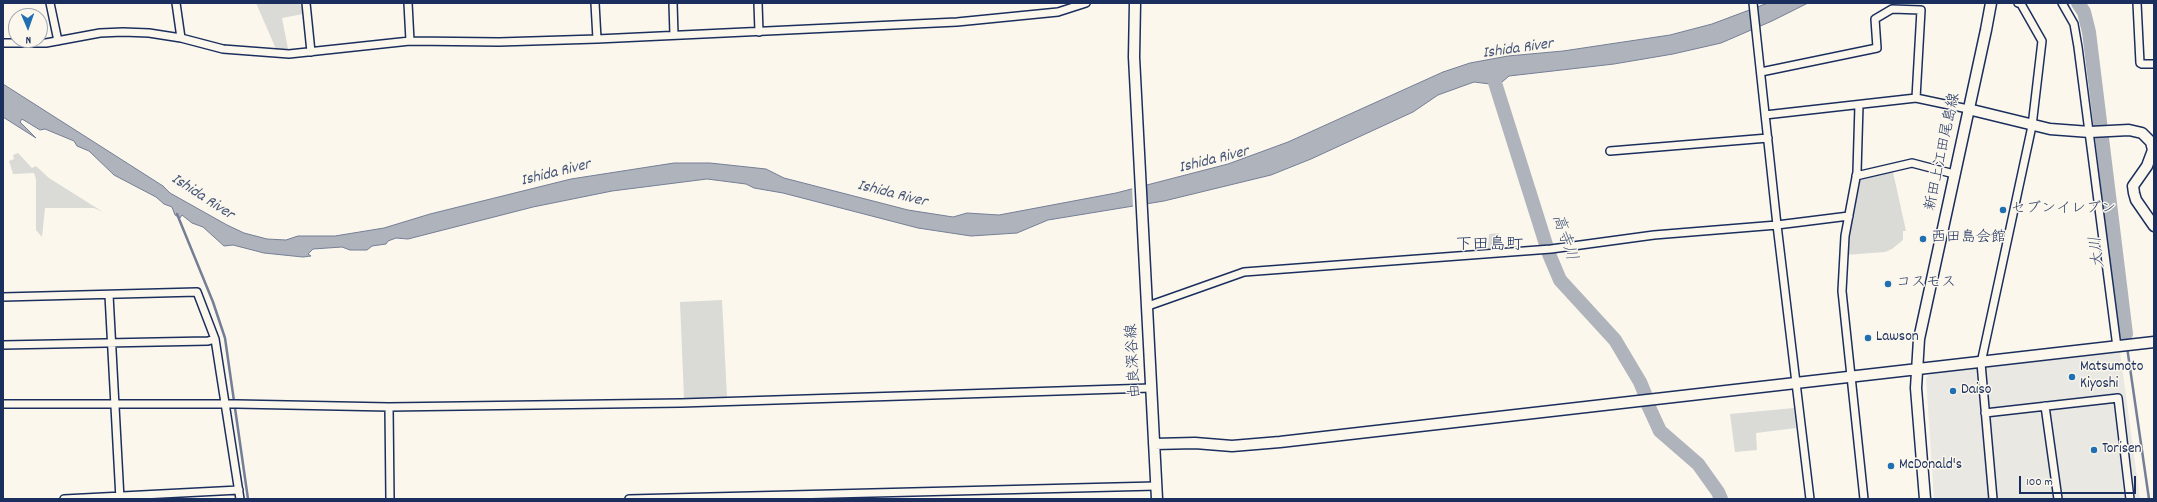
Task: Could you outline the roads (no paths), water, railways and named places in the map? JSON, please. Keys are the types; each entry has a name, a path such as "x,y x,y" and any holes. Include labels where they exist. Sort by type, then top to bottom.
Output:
{"street":[{"path":"50,3 58,41"},
{"path":"176,3 181,38"},
{"path":"306,3 310,52"},
{"path":"408,3 410,41"},
{"path":"595,3 597,39"},
{"path":"673,3 674,35"},
{"path":"758,3 759,32"},
{"path":"3,43 35,44 100,33 123,32 150,33 181,38 223,49 252,52 310,52 410,41 499,42 597,39 957,22 1058,12 1086,3"},
{"name":"由良深谷線","path":"1135,3 1134,57 1157,499"},
{"path":"1753,3 1756,42 1761,72 1777,225 1810,499"},
{"name":"新田上江田尾島線","path":"1925,499 1917,369 1919,339 1968,109 1985,38 1990,3"},
{"path":"1993,499 1981,363 2032,126 2042,41 2021,4 2018,3"},
{"path":"2062,3 2074,24 2090,132 2117,346"},
{"path":"2137,3 2140,63 2154,64"},
{"path":"1761,72 1877,48 1875,20 1892,9 1922,10 1916,98"},
{"path":"1765,115 1916,98 1968,109 2032,126 2090,132 2116,130 2138,131 2147,137 2153,150 2148,166 2133,186 2136,200 2154,226"},
{"path":"1859,105 1856,176 1843,263 1842,291 1864,499"},
{"path":"1610,151 1768,138"},
{"path":"1856,176 1912,163 1954,174"},
{"path":"1148,306 1239,272 1547,249 1654,235 1777,225 1849,216"},
{"path":"3,298 109,295 118,293 197,292 215,339 231,404 240,499"},
{"path":"109,295 120,498"},
{"path":"3,345 111,344 208,341 215,339"},
{"path":"1154,444 1194,443 1232,446 1280,442 2154,342"},
{"path":"3,404 231,404 389,407 681,403 1151,388"},
{"path":"1985,413 2118,398 2130,499"},
{"path":"2045,406 2058,499"},
{"path":"389,407 390,499"},
{"path":"629,499 1156,486"},
{"path":"64,499 120,498 239,490"}],"waterway":[{"name":"大川","path":"2078,3 2084,12 2089,32 2126,334"},
{"name":"高寺川","path":"1491,70 1549,254 1560,280 1615,340 1640,382 1645,394"},
{"path":"177,214 213,302 225,338 248,499"},
{"name":"大川","path":"2126,334 2127,342"},
{"name":"大川","path":"2127,347 2149,499"},
{"name":"高寺川","path":"1648,405 1660,431 1698,464 1718,492 1721,499"}],"place":[{"name":"セブンイレブン","path":"2003,210"},
{"name":"西田島会館","path":"1923,239"},
{"name":"コスモス","path":"1888,284"},
{"name":"Lawson","path":"1868,338"},
{"name":"Matsumoto Kiyoshi","path":"2072,377"},
{"name":"Daiso","path":"1953,391"},
{"name":"Torisen","path":"2094,450"},
{"name":"McDonald's","path":"1891,466"}],"district":[{"name":"下田島町","path":"1489,247"}],"water label":[{"name":"Ishida River","path":"1518,50"},
{"name":"Ishida River","path":"1214,161"},
{"name":"Ishida River","path":"556,174"},
{"name":"Ishida River","path":"892,195"},
{"name":"Ishida River","path":"202,198"}]}
